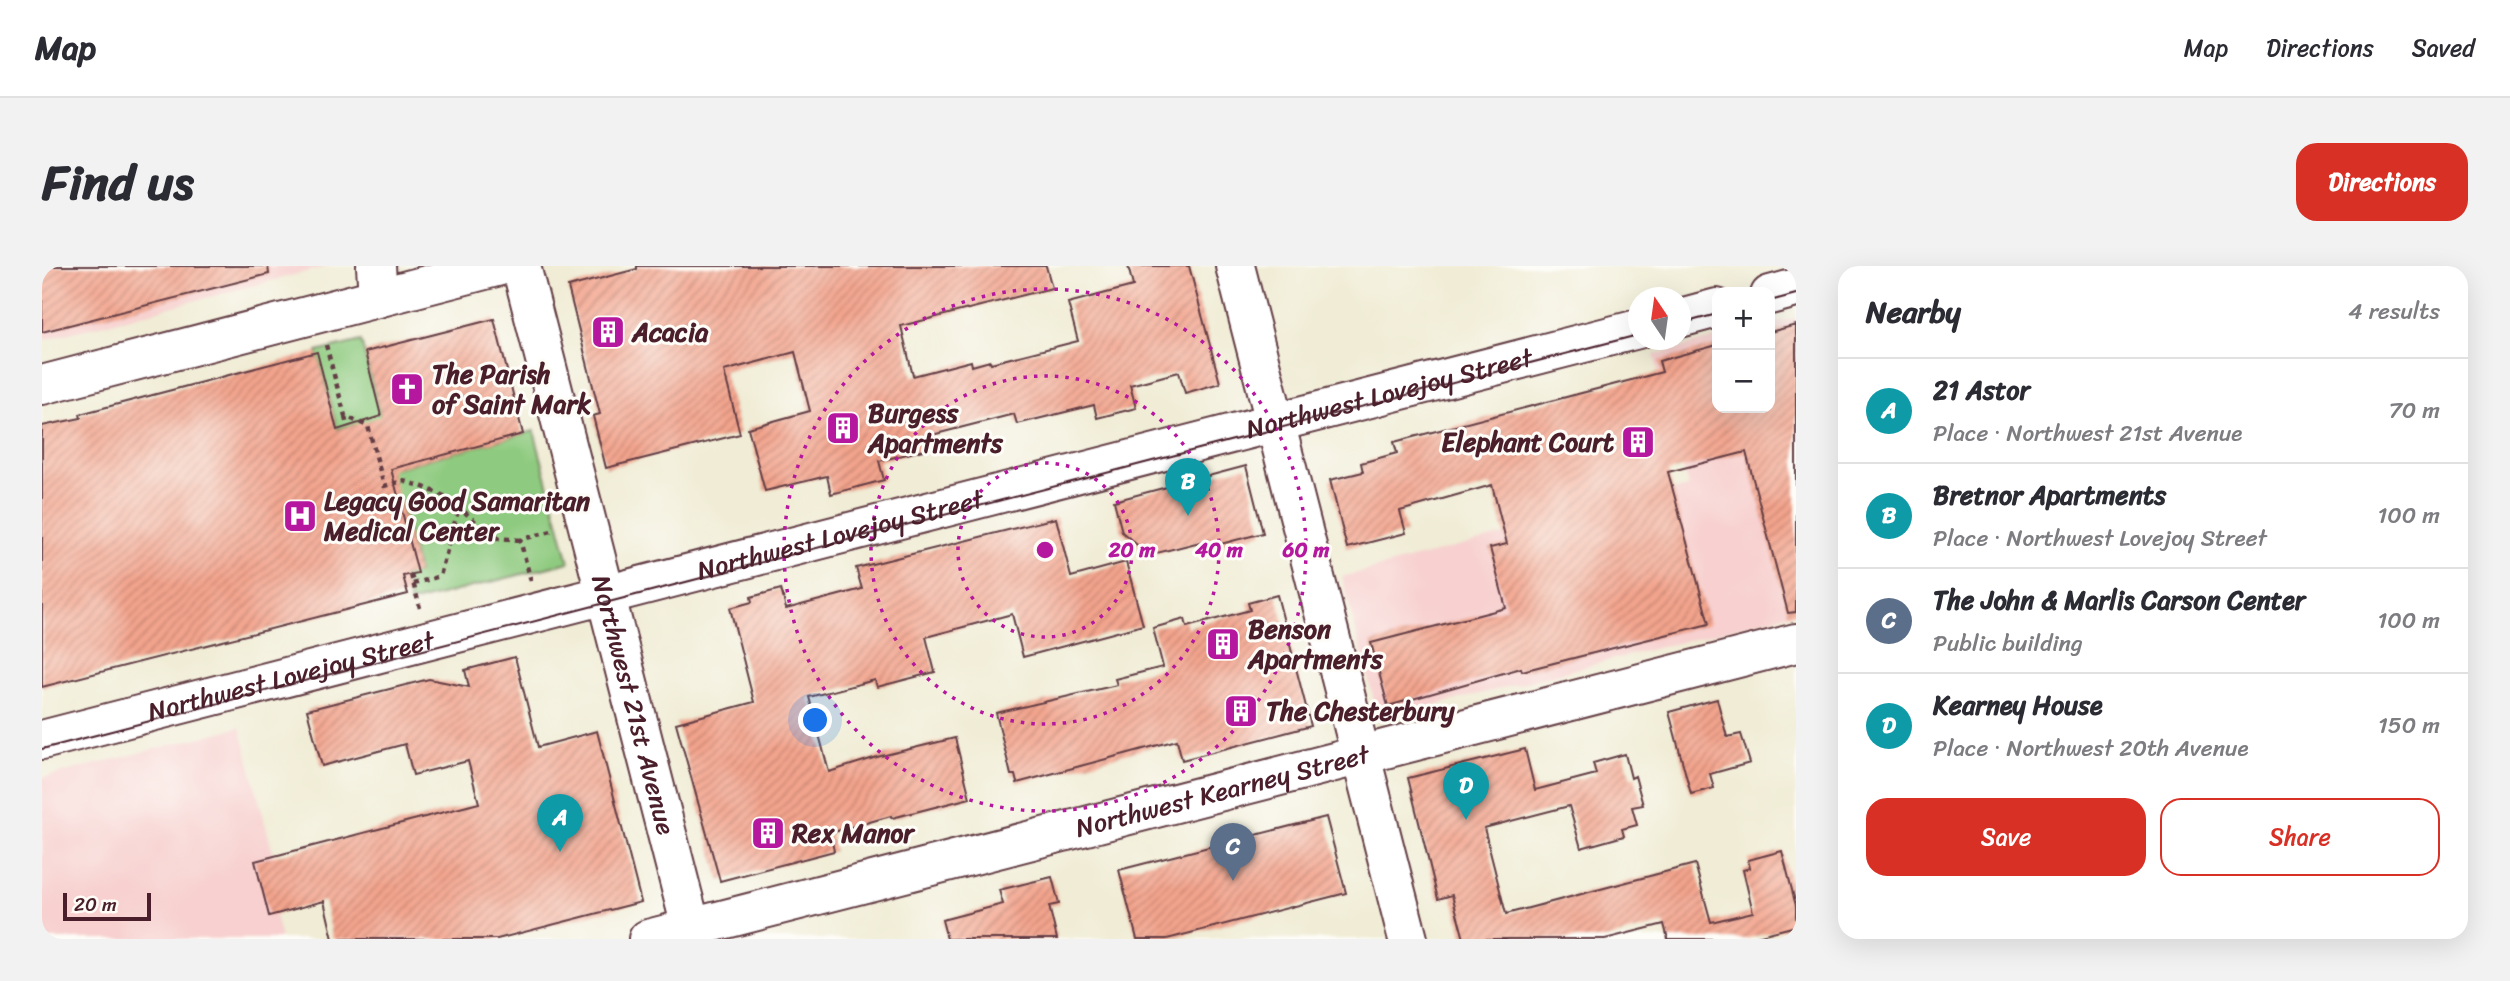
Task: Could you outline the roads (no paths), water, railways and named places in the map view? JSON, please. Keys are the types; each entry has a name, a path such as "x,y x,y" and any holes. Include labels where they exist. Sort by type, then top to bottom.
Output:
{"street":[{"path":"42,385 318,313 377,282 500,266"},
{"name":"Northwest 21st Avenue","path":"521,266 693,933"},
{"path":"1235,266 1408,939"},
{"path":"1775,294 1796,288"},
{"path":"1691,315 1712,309"},
{"name":"Northwest Lovejoy Street","path":"42,740 1628,332"},
{"name":"Northwest Kearney Street","path":"648,939 693,933 1361,755 1796,643"}],"tram line":[{"path":"1775,300 1796,294"},
{"path":"1691,321 1712,315"},
{"path":"42,749 1628,338"}],"place":[{"name":"Acacia","path":"608,332"},
{"name":"The Parish of Saint Mark","path":"407,389"},
{"name":"Burgess Apartments","path":"843,428"},
{"name":"Elephant Court","path":"1638,442"},
{"name":"Legacy Good Samaritan Medical Center","path":"300,516"},
{"name":"Bretnor Apartments","path":"1188,516"},
{"name":"Benson Apartments","path":"1223,644"},
{"name":"The Chesterbury","path":"1241,711"},
{"name":"Kearney House","path":"1466,820"},
{"name":"Rex Manor","path":"768,833"},
{"name":"21 Astor","path":"560,852"},
{"name":"The John & Marlis Carson Center","path":"1233,881"}]}
